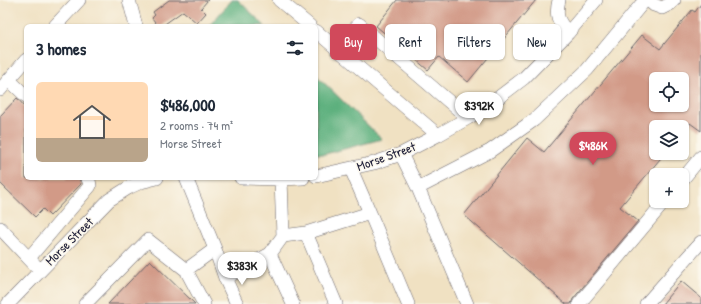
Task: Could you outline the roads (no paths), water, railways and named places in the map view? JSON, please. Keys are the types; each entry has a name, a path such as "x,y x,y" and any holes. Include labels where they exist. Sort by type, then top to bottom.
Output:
{"street":[{"path":"57,24 79,0"},
{"path":"279,0 308,24"},
{"path":"559,0 556,11 560,24 568,33"},
{"name":"Morse Street","path":"318,176 351,169 401,154 468,118 490,104 524,78 568,33 596,0"},
{"path":"418,188 490,151 534,120 587,70 645,0"},
{"path":"648,0 662,8 674,0"},
{"path":"134,3 136,24"},
{"path":"318,33 330,44"},
{"path":"377,40 468,118"},
{"path":"349,60 438,135"},
{"path":"0,90 24,62"},
{"path":"9,80 24,94"},
{"path":"401,154 418,188 468,304"},
{"path":"689,172 701,157"},
{"path":"351,169 408,304"},
{"path":"29,258 90,186 89,180"},
{"name":"Morse Street","path":"8,304 109,200 134,185 149,180"},
{"path":"187,180 215,249 225,278 237,304"},
{"path":"225,278 270,254 282,236 281,180"},
{"path":"579,304 659,208"},
{"path":"282,236 306,233 370,213"},
{"path":"0,228 40,270"},
{"path":"306,233 336,304"},
{"path":"85,304 148,240 186,270 204,304"},
{"path":"646,304 699,248"},
{"path":"186,270 215,249"},
{"path":"270,254 294,304"}]}
